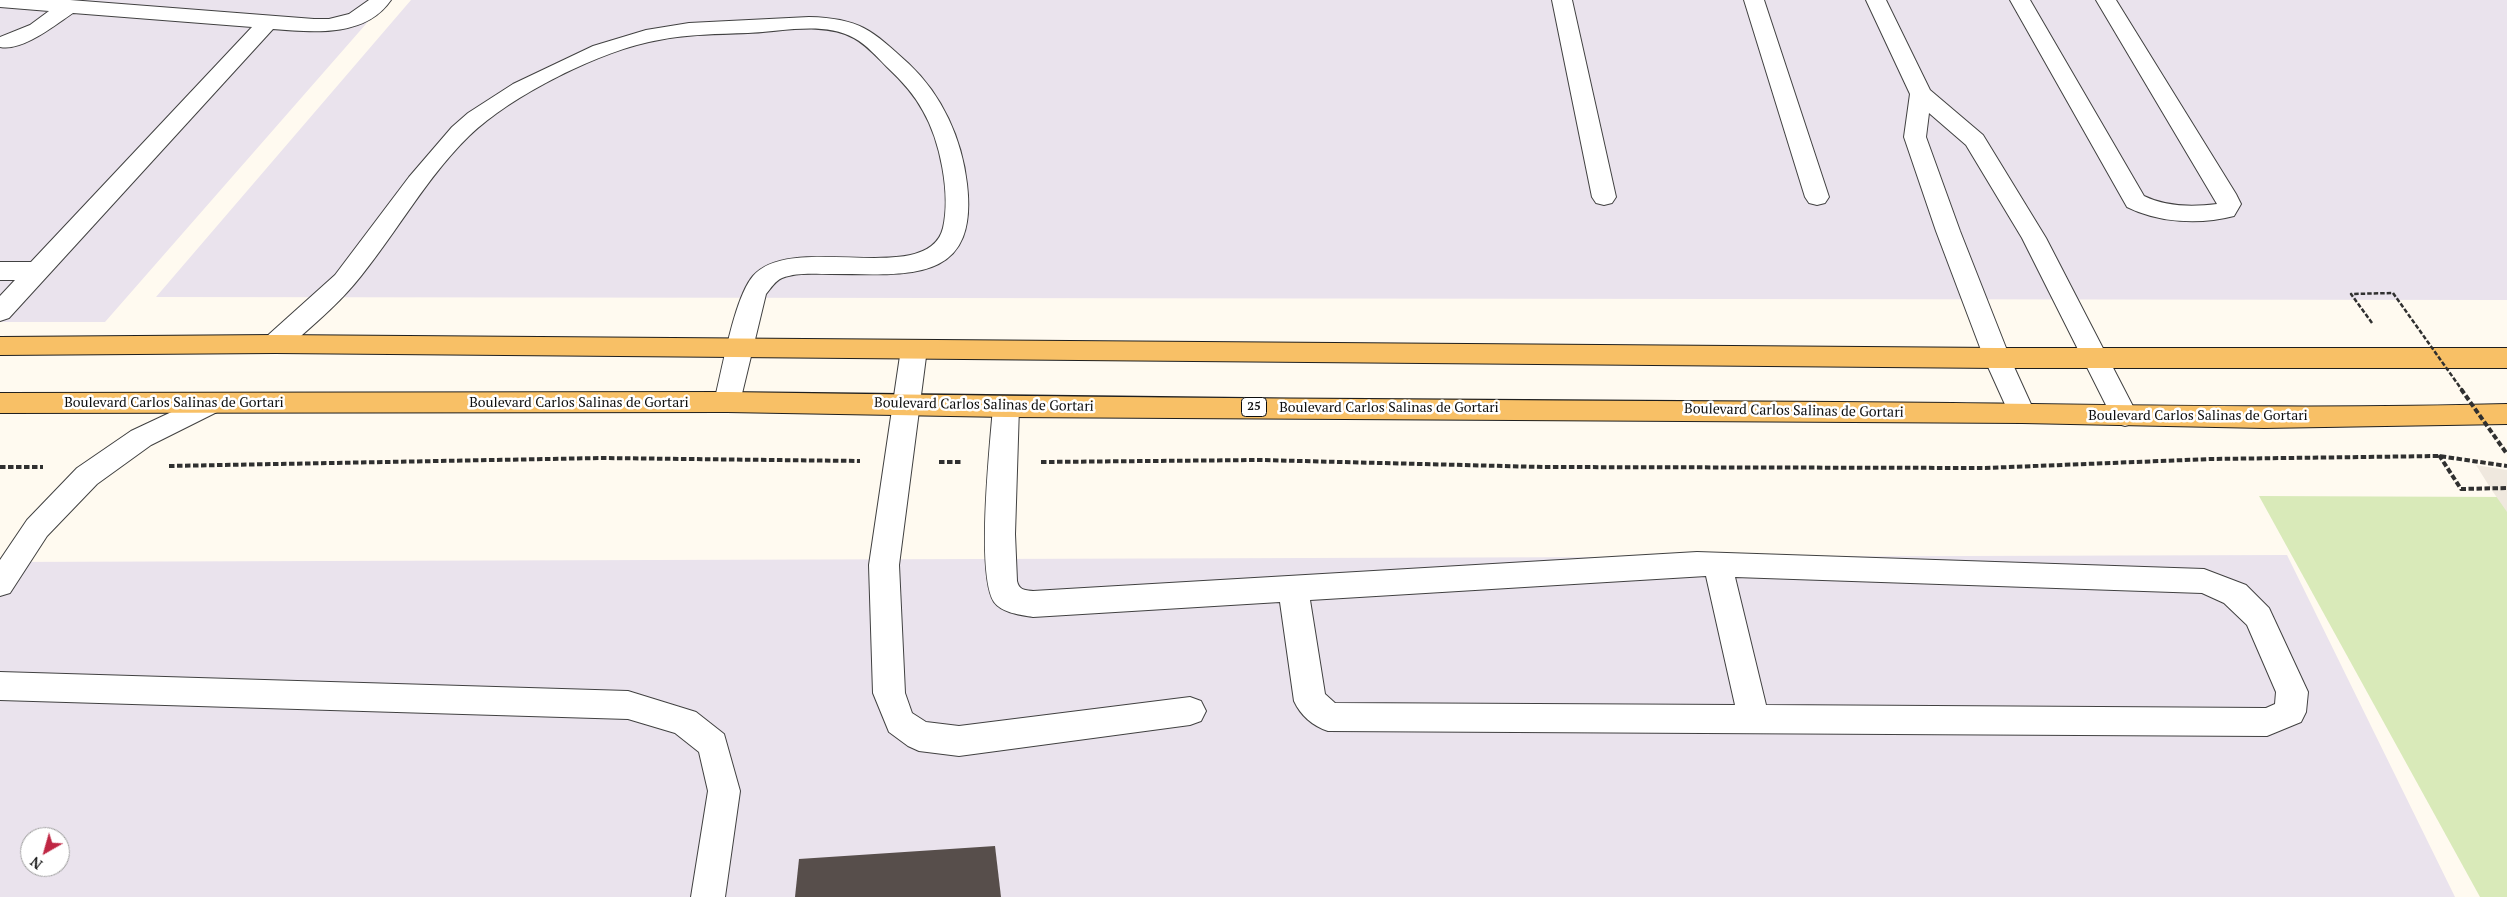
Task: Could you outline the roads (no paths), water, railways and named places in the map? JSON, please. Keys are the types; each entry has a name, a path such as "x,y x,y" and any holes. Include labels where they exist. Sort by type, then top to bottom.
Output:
{"main road":[{"path":"0,346 275,344 1997,358 2507,358"},
{"name":"Boulevard Carlos Salinas de Gortari","path":"0,403 727,402 1006,407 2022,413 2125,416 2415,417 2507,414"}],"lane":[{"path":"0,1 320,26 346,24 362,18 381,0"},
{"path":"1562,0 1604,198"},
{"path":"1754,0 1817,198"},
{"path":"1876,0 1921,94 1975,140 2034,238 2125,416"},
{"path":"2020,0 2135,201 2144,207 2158,211 2216,212 2226,210 2229,204 2224,194 2106,0"},
{"path":"2,44 37,29 69,6"},
{"path":"0,312 268,22"},
{"path":"275,344 317,307 350,273 410,192 461,131 490,107 525,87 586,57 644,36 687,29 814,25 854,30 875,43 912,79 935,113 958,186 956,229 947,249 933,258 907,264 793,266 775,271 763,279 754,292 727,402"},
{"path":"1921,94 1916,137 1948,231 1997,358 2022,413"},
{"path":"0,272 38,271"},
{"path":"914,349 884,565 889,693 900,722 919,736 959,741 1190,712"},
{"path":"0,584 37,528 87,476 141,438 212,403"},
{"path":"1006,407 1002,584 1006,595 1017,602 1032,604 1293,588 1687,565 1986,572 2204,581 2234,594 2258,617 2292,692 2290,712 2267,722 1328,717 1310,700 1293,588"},
{"path":"1718,566 1754,720"},
{"path":"0,686 628,705 684,722 714,744 724,791 708,897"}]}
